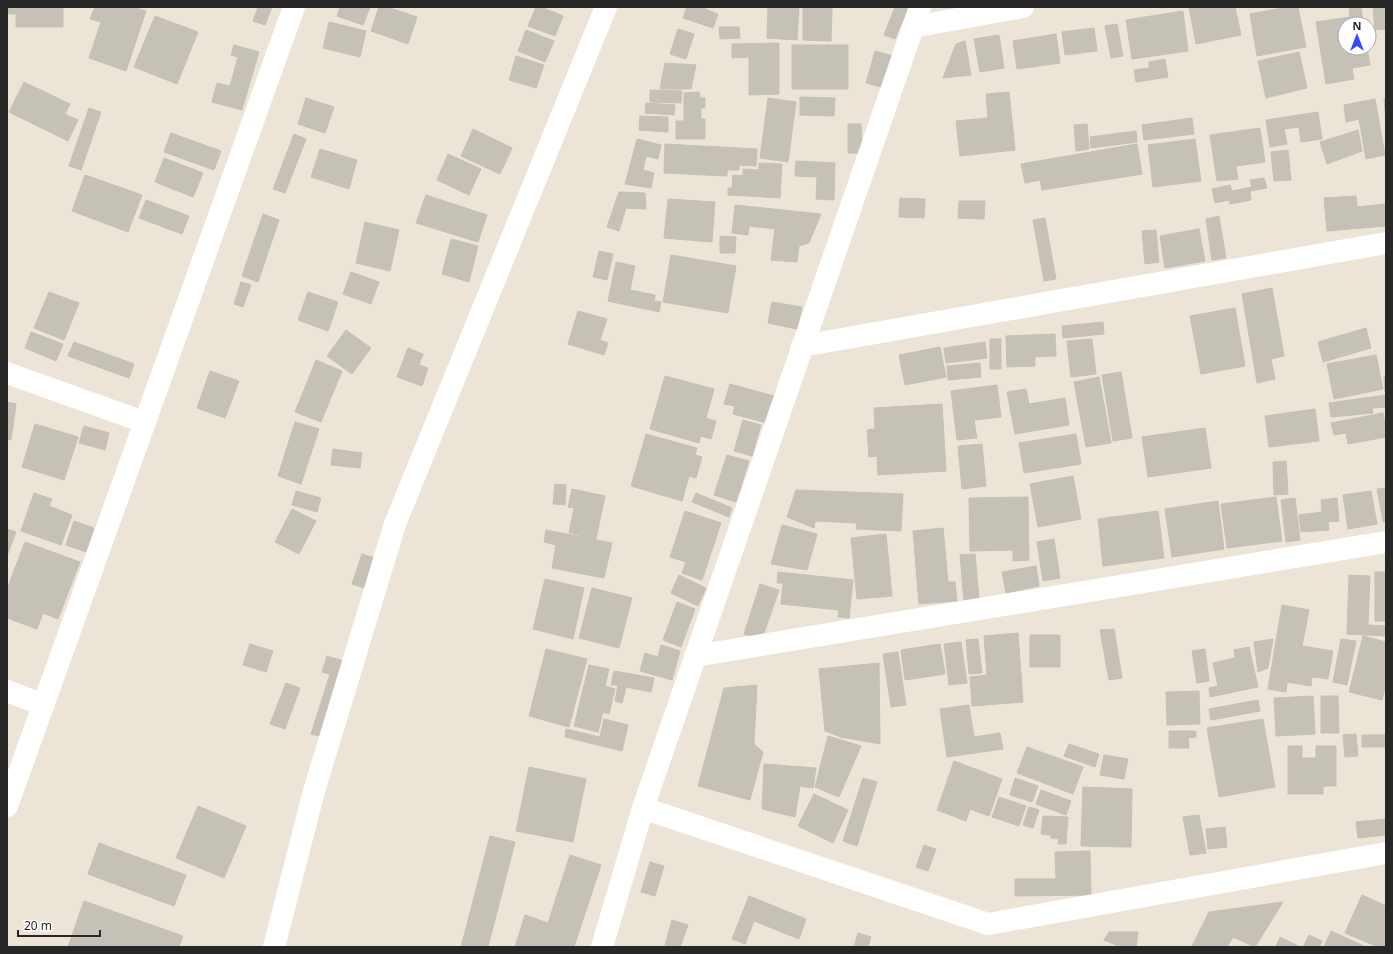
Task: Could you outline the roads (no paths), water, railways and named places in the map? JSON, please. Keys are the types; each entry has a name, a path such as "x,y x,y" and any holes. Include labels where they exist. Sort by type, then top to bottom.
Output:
{"street":[{"path":"7,806 294,7"},
{"path":"274,947 314,791 395,524 606,7"},
{"path":"602,947 643,808 916,17 1023,7"},
{"path":"802,346 1386,243"},
{"path":"7,373 144,422"},
{"path":"695,656 1386,542"},
{"path":"7,691 43,705"},
{"path":"643,808 988,924 1386,853"}]}
